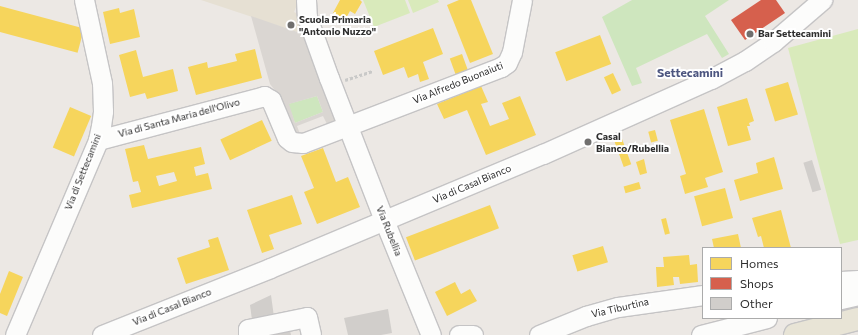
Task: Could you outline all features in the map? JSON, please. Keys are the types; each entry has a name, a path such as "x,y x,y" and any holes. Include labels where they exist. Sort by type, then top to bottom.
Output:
{"main road":[{"path":"796,335 858,319"}],"street":[{"name":"Via di Settecamini","path":"15,335 98,140 103,111 102,83 84,0"},
{"path":"306,0 307,17 331,82"},
{"name":"Via Alfredo Buonaiuti","path":"260,96 267,96 271,100 286,136 292,142 303,143 504,65 512,52 522,0"},
{"name":"Via di Casal Bianco","path":"102,335 542,154 711,79 745,61 773,42 822,0"},
{"name":"Via Rubellia","path":"331,82 384,220 431,335"},
{"name":"Via di Santa Maria dell'Olivo","path":"98,140 260,96"},
{"path":"842,281 858,280"},
{"name":"Via Tiburtina","path":"539,335 586,316 618,307 702,295"},
{"path":"842,300 858,295"},
{"path":"248,335 248,329 307,317 311,335"},
{"path":"702,335 763,319"},
{"path":"459,335 473,335"}],"path":[{"path":"331,82 373,71"}],"shaded area":[{"name":"Scuola Primaria \"Antonio Nuzzo\"","path":"201,0 299,0 294,12 300,15 306,35"},
{"path":"251,16 306,35 339,120 327,124 323,116 297,126 300,134 295,136 277,93 270,84","holes":["317,96 323,112 295,123 289,104"]}],"green space":[{"path":"363,0 405,0 410,13 374,27"},
{"path":"408,0 438,0 439,2 413,13"},
{"path":"632,0 729,0 705,16 729,54 722,58 707,34 636,68 642,83 632,86 602,17"},
{"path":"858,29 858,240 840,244 788,48"},
{"path":"317,96 323,112 295,123 288,104"}],"building: Homes":[{"path":"340,0 360,0 362,2 355,14 350,11 345,20 333,13"},
{"path":"459,0 471,0 493,54 470,63 447,5"},
{"path":"0,6 84,29 78,53 0,32"},
{"path":"119,8 120,13 134,9 140,37 110,44 103,12"},
{"path":"433,28 443,54 423,62 429,79 420,82 418,74 408,78 404,67 383,75 374,51"},
{"path":"600,35 611,64 566,81 555,52"},
{"path":"255,49 262,78 196,95 188,67 207,62 208,68 237,61 235,54"},
{"path":"136,50 143,77 173,69 178,91 147,99 145,93 130,97 119,55"},
{"path":"462,54 469,73 457,77 450,58"},
{"path":"613,73 621,90 612,94 604,77"},
{"path":"788,82 798,115 775,122 765,89"},
{"path":"481,86 488,102 481,104 490,126 509,119 502,103 520,96 536,135 486,155 467,110 444,119 437,104"},
{"path":"747,98 754,121 749,123 750,126 747,126 751,140 728,146 717,107"},
{"path":"70,107 91,116 74,156 53,148"},
{"path":"704,109 723,172 705,178 708,187 685,194 680,176 686,174 670,120"},
{"path":"262,120 272,141 230,160 220,139"},
{"path":"655,130 658,141 651,142 648,132"},
{"path":"621,136 631,164 624,167 613,139"},
{"path":"144,145 148,159 201,147 205,164 194,167 196,176 208,173 212,189 132,208 129,195 141,192 138,181 133,182 125,149","holes":["174,172 177,181 159,186 156,176"]},
{"path":"323,148 336,182 348,177 360,207 317,224 304,192 314,188 301,156"},
{"path":"774,157 783,189 740,201 734,180 758,173 756,163"},
{"path":"644,159 647,173 640,175 636,162"},
{"path":"639,182 641,189 626,193 624,186"},
{"path":"725,188 733,218 702,226 694,196"},
{"path":"292,195 302,224 269,235 274,249 262,253 247,210"},
{"path":"490,205 499,228 415,261 406,237"},
{"path":"781,210 791,247 764,247 761,236 758,237 752,218"},
{"path":"666,218 670,234 665,235 661,219"},
{"path":"738,234 741,247 714,247 712,239"},
{"path":"218,237 229,270 186,284 177,258 210,247 208,240"},
{"path":"603,246 608,262 577,272 572,255"},
{"path":"689,255 690,265 697,264 698,282 680,284 679,277 673,277 674,285 657,287 656,267 664,267 663,257"},
{"path":"9,271 23,277 7,316 0,313 0,294"},
{"path":"455,282 461,294 470,289 477,301 447,316 435,292"}],"building: Shops":[{"path":"761,0 776,0 785,13 745,40 731,20"}],"building: Other":[{"path":"812,160 821,190 812,192 803,163"},
{"path":"271,295 274,317 252,320 250,305"},
{"path":"388,309 392,333 381,335 348,335 344,318"},
{"path":"290,330 291,335 266,335"}],"place":[{"name":"Scuola Primaria \"Antonio Nuzzo\"","path":"291,25"},
{"name":"Bar Settecamini","path":"750,34"},
{"name":"Casal Bianco/Rubellia","path":"588,142"}],"district":[{"name":"Settecamini","path":"690,73"}]}
